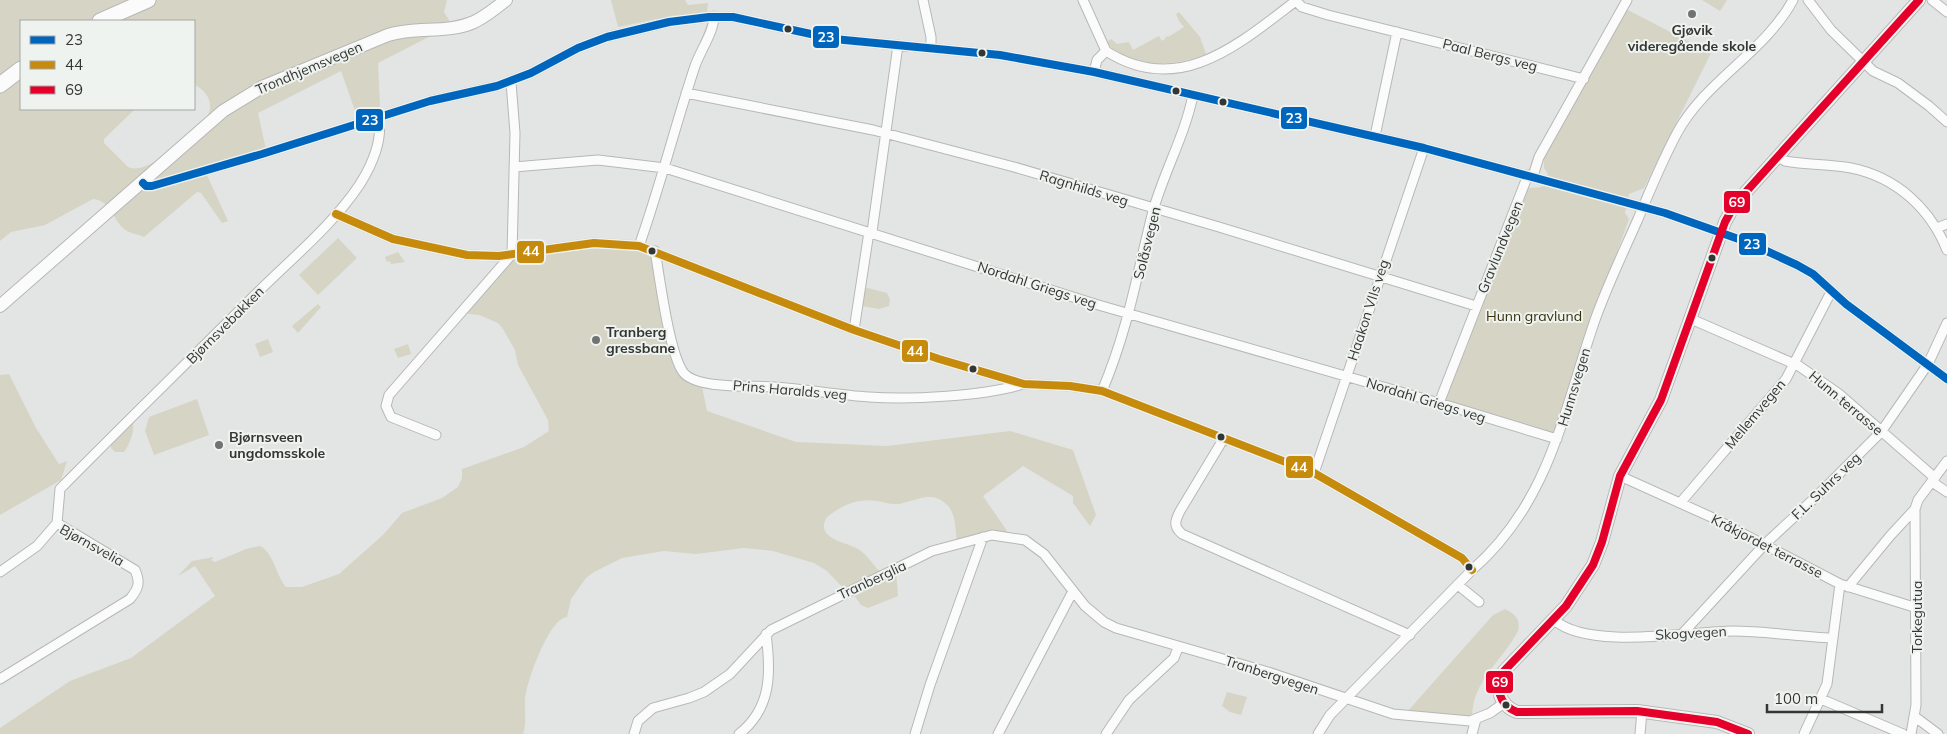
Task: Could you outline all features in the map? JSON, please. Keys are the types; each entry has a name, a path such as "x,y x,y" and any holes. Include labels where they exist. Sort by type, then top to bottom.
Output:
{"highway":[{"path":"102,20 148,0"},
{"path":"0,85 20,70"}],"main road":[{"name":"Trondhjemsvegen","path":"0,306 143,183 223,110 262,87 388,34 408,30 450,28 473,23 506,0"},
{"path":"1748,734 1717,722 1642,711 1523,713 1510,709 1504,703 1498,688 1502,675 1577,593 1593,565 1602,542 1620,476 1661,400 1721,232 1735,204 1919,0"}],"street":[{"path":"923,0 931,37 931,48"},
{"path":"1083,0 1106,51 1122,62 1149,68 1191,66 1229,50 1296,0"},
{"name":"Paal Bergs veg","path":"1296,0 1302,7 1584,79"},
{"name":"Gravlundvegen","path":"1440,403 1476,306 1530,175 1627,0"},
{"name":"Hunnsvegen","path":"1318,734 1330,715 1458,584 1491,553 1523,511 1545,471 1604,297 1678,130 1714,87 1777,23 1793,0"},
{"path":"1808,0 1831,30 1873,70 1900,84 1947,122"},
{"path":"1932,0 1947,12"},
{"path":"143,183 146,186 152,186 213,169 378,116 453,95 511,82 578,48 607,37 669,22 714,16 742,18 834,40 1000,55 1094,72 1424,148 1530,175 1643,207 1721,232 1770,251 1813,274 1831,292 1947,379"},
{"path":"639,246 666,168 686,93 698,57 714,24 714,16"},
{"path":"1375,136 1397,32"},
{"path":"854,330 898,45"},
{"path":"1094,72 1097,60 1106,51"},
{"path":"436,435 391,417 386,406 389,395 512,254 515,133 511,82"},
{"name":"Ragnhilds veg","path":"686,93 885,133 1014,167 1219,227 1379,278 1476,306"},
{"name":"Solåsvegen","path":"1102,391 1130,314 1154,209 1193,95"},
{"name":"Bjørnsvebakken","path":"57,523 60,489 336,214 362,181 372,160 380,133 378,116"},
{"name":"Haakon VIIs veg","path":"1314,473 1424,148"},
{"path":"1777,156 1791,162 1852,168 1883,179 1900,188 1916,201 1937,228 1947,250"},
{"name":"Nordahl Griegs veg","path":"514,167 598,160 666,168 1130,314 1440,403 1557,439"},
{"path":"336,214 393,239 418,246 467,255 512,254 585,244 619,243 639,246 755,293 939,359 1024,384 1070,386 1102,391 1314,473 1462,558 1472,570"},
{"path":"1937,228 1947,224"},
{"name":"Prins Haralds veg","path":"655,251 674,354 684,374 697,382 776,387 870,397 966,393 1010,388 1024,384"},
{"name":"Mellemvegen","path":"1681,502 1786,379 1831,292"},
{"name":"Hunn terrasse","path":"1691,319 1794,363 1820,379 1947,492"},
{"name":"F.L. Suhrs veg","path":"1683,633 1765,544 1820,494 1881,432 1928,364 1947,324"},
{"path":"1224,438 1180,511 1175,521 1177,530 1182,534 1410,635"},
{"path":"1804,734 1827,684 1832,638 1844,586 1890,536 1947,461"},
{"name":"Kråkjordet terrasse","path":"1620,476 1681,502 1844,586 1917,608"},
{"name":"Torkegutua","path":"1911,734 1916,705 1916,504"},
{"name":"Bjørnsvelia","path":"0,572 37,546 57,523 135,570 140,579 138,589 130,600 0,679"},
{"name":"Tranberglia","path":"766,634 809,610 932,551 992,535 1025,540 1044,554 1073,591 1104,622 1178,648"},
{"path":"915,734 930,685 983,537"},
{"path":"1458,584 1479,602"},
{"path":"998,734 1073,591"},
{"name":"Skogvegen","path":"1554,620 1566,628 1596,636 1632,637 1734,631 1832,638"},
{"path":"634,734 638,720 653,708 704,692 730,674 743,663 766,634"},
{"path":"740,734 760,710 768,685 770,665 766,634"},
{"path":"1106,734 1129,700 1174,658 1178,648"},
{"name":"Tranbergvegen","path":"1178,648 1268,672 1304,686 1348,698 1393,714 1464,721 1476,719"},
{"path":"1821,698 1903,734"},
{"path":"1472,734 1476,719 1490,713 1504,703"},
{"path":"1640,734 1642,711"},
{"path":"1914,716 1938,734"}],"green space":[{"path":"0,0 447,0 444,12 452,25 378,63 380,107 358,119 341,71 258,113 267,154 206,173 228,221 222,223 201,193 197,192 144,237 124,229 107,206 93,199 45,225 11,232 0,241"},
{"path":"611,0 685,0 688,5 708,3 707,13 671,16 618,27"},
{"path":"1702,0 1727,0 1720,11"},
{"name":"Hunn gravlund","path":"1624,8 1711,53 1644,188 1629,194 1625,213 1629,219 1583,347 1555,436 1443,401 1468,345 1480,302 1522,200 1529,188 1542,187 1548,174 1544,168 1544,159"},
{"path":"1179,12 1200,37 1206,54 1168,63 1140,62 1127,58 1107,42 1111,39 1117,44 1129,42 1133,50 1159,36 1162,41 1166,38 1165,36 1168,37 1184,27 1176,14"},
{"path":"338,238 357,258 318,295 299,275"},
{"path":"638,244 658,263 680,366 700,377 707,411 796,442 887,446 1010,431 1073,450 1096,515 1090,526 1073,503 1073,496 1023,466 983,496 1007,531 1005,540 957,543 952,512 946,504 935,498 923,498 899,504 870,500 851,503 827,517 824,524 825,530 833,538 859,550 878,570 896,571 898,596 868,608 861,605 853,594 848,593 827,571 814,563 773,551 744,548 696,554 664,551 622,558 586,578 571,599 567,617 560,620 546,639 526,692 523,734 0,734 0,728 70,681 131,658 215,596 195,566 178,576 192,561 214,557 211,560 215,562 246,549 260,546 268,553 286,587 302,587 339,574 383,535 402,513 442,498 458,487 462,478 462,469 524,447 549,431 548,420 518,365 515,350 503,329 498,323 479,315 461,313 506,259 576,245"},
{"path":"398,252 405,262 391,264 390,261 387,262 385,257"},
{"path":"864,287 887,293 890,299 889,306 879,309 862,306"},
{"path":"318,304 321,307 298,333 292,326"},
{"path":"268,339 273,352 260,357 255,344"},
{"path":"408,344 411,354 398,358 394,349"},
{"path":"9,374 36,428 59,464 67,461 61,480 0,515 0,375"},
{"path":"197,399 209,435 154,455 145,431 149,417"},
{"path":"132,420 133,432 128,445 124,452 115,452 111,448 111,443"},
{"path":"1505,609 1518,620 1518,631 1483,681 1474,703 1472,716 1407,712 1493,615"},
{"path":"1227,692 1247,697 1241,715 1230,712 1222,706"}],"transit line":[{"name":"69","path":"1748,734 1717,722 1637,711 1517,712 1502,700 1499,683 1504,671 1566,606 1593,565 1602,542 1620,476 1661,400 1725,222 1735,204 1919,0"},
{"name":"23","path":"143,183 146,186 152,186 262,154 430,101 497,86 531,73 578,48 607,37 669,22 709,17 733,17 834,39 1000,55 1094,72 1424,148 1665,213 1747,242 1813,274 1846,304 1947,379"},
{"name":"44","path":"336,214 393,239 467,255 499,256 594,243 639,246 854,330 939,359 1024,384 1070,386 1102,391 1314,473 1462,558 1472,570"}],"place":[{"name":"Gjøvik videregående skole","path":"1692,14"},
{"name":"Tranberg gressbane","path":"596,340"},
{"name":"Bjørnsveen ungdomsskole","path":"219,445"}]}
